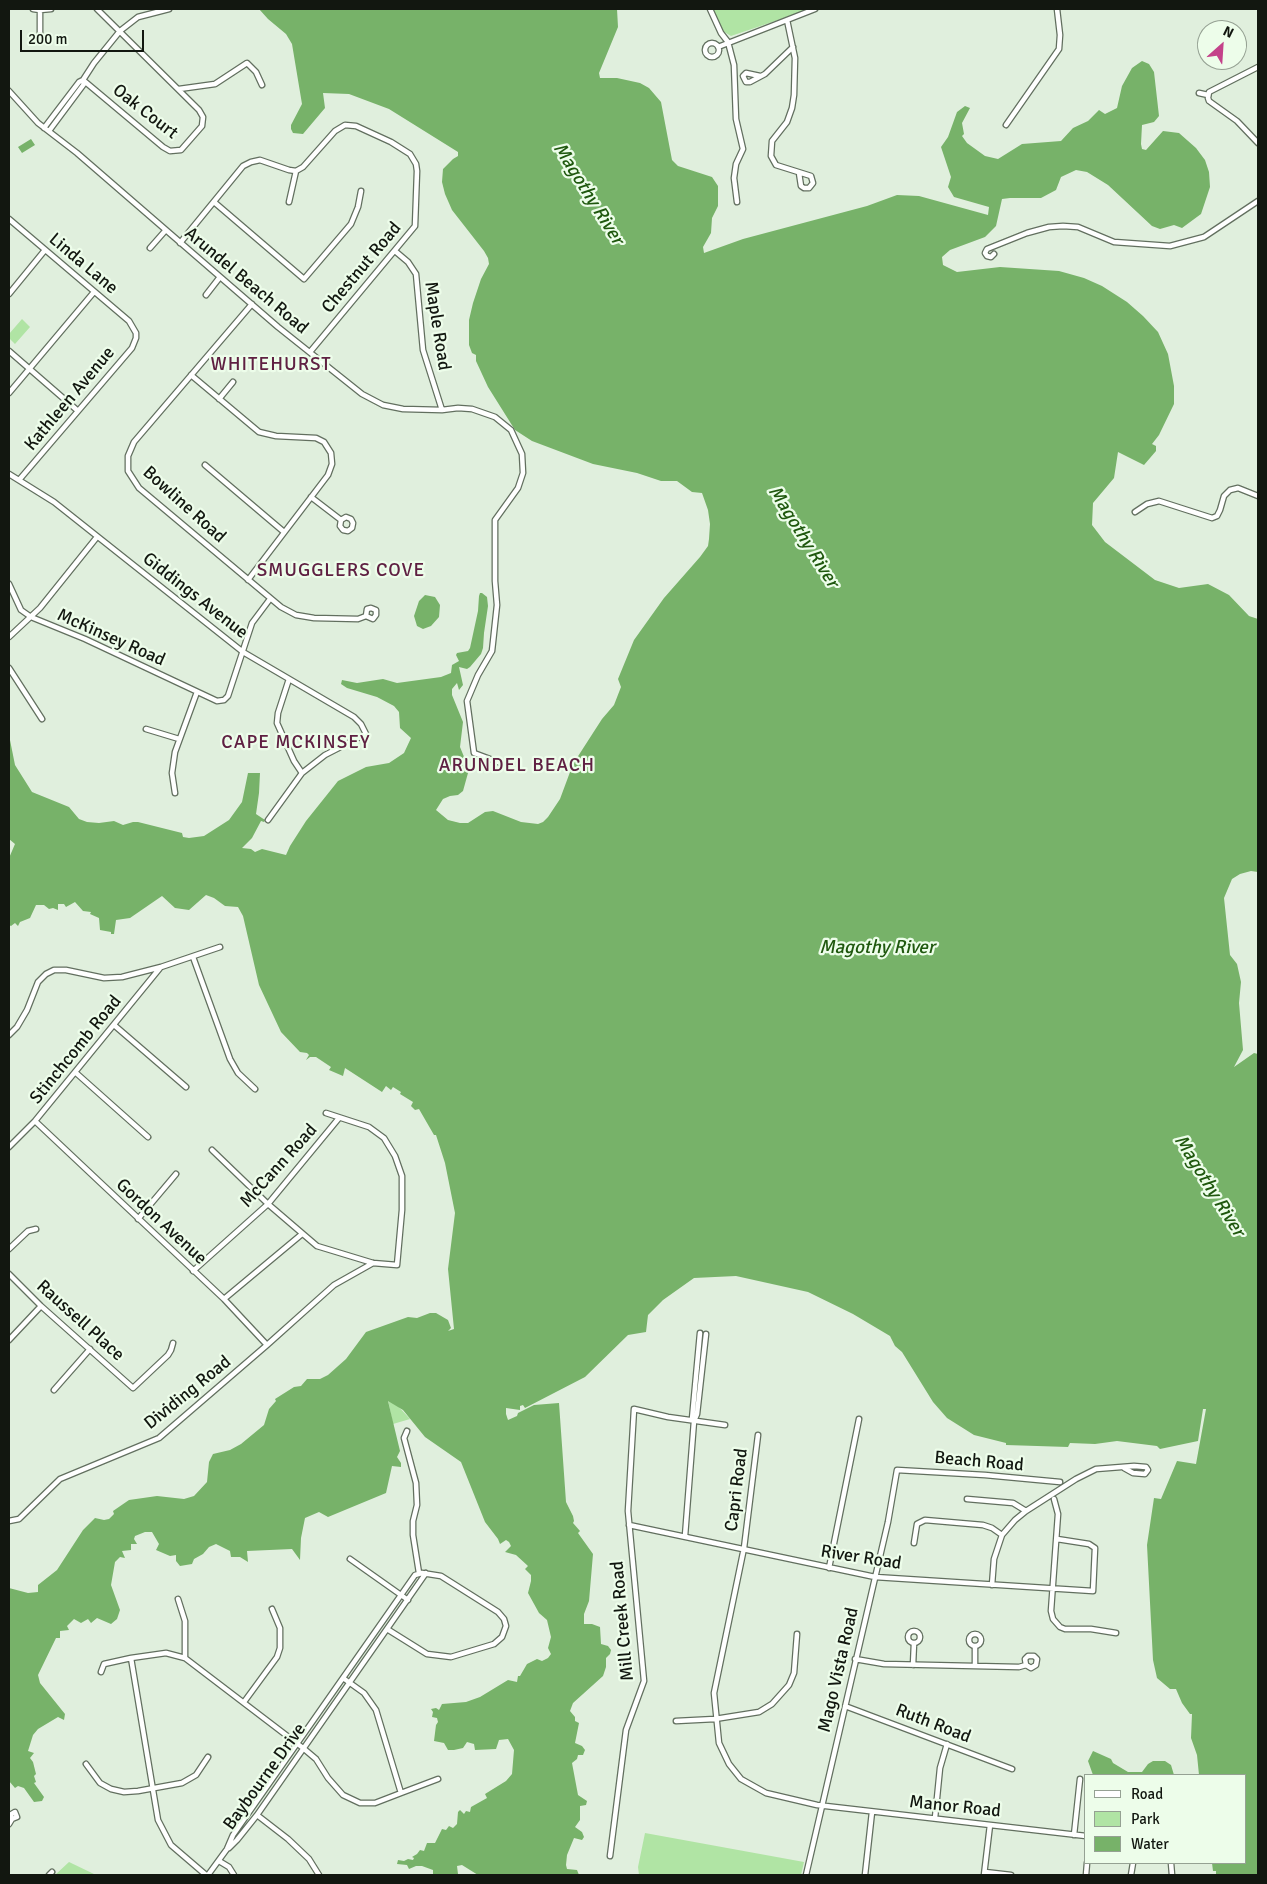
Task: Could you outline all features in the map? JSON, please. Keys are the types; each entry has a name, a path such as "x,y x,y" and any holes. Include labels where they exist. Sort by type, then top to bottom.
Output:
{"street":[{"path":"33,9 51,9"},
{"name":"Oak Court","path":"83,80 163,147 174,152 185,147 200,129 203,122 199,110 97,9"},
{"path":"46,129 79,82 83,80 120,31 138,17 169,9"},
{"path":"710,9 721,33 728,42 734,65 737,129 743,149 736,164 734,178 737,202"},
{"path":"718,47 815,9"},
{"path":"1006,125 1059,49 1058,9"},
{"path":"40,10 40,35"},
{"path":"787,20 796,73 792,108 786,122 774,137 771,149 773,162 776,165 799,173"},
{"path":"760,76 768,72 793,47"},
{"path":"179,90 215,84 247,64 256,72 262,85"},
{"path":"1258,67 1209,92 1208,95 1209,101 1237,121 1258,142"},
{"name":"Arundel Beach Road","path":"9,91 30,116 77,153 165,231 310,352 372,400 383,405 403,409 442,410 466,408 495,417 510,430 522,454 524,464 518,488 495,520 497,605 492,651 478,675 467,701 474,753 506,765"},
{"path":"1200,93 1208,95"},
{"name":"Chestnut Road","path":"296,170 306,164 335,131 345,124 356,126 391,142 410,155 416,164 416,225 310,352"},
{"path":"180,243 244,166 251,162 264,161 289,170 296,170 289,202"},
{"path":"214,202 304,280 351,224 358,207 361,191"},
{"path":"994,254 991,257 985,253 987,249 1027,233 1063,226 1078,227 1114,242 1170,246 1204,237 1258,201"},
{"name":"Linda Lane","path":"9,219 129,321 136,333"},
{"path":"150,248 165,231"},
{"path":"9,294 45,250"},
{"name":"Maple Road","path":"395,251 408,262 416,274 423,350 442,410"},
{"path":"206,295 220,277"},
{"path":"9,392 94,292"},
{"name":"Bowline Road","path":"252,304 134,442 128,456 128,471 139,488 270,599 289,612 307,618 358,619 366,616"},
{"name":"Kathleen Avenue","path":"19,480 132,348 136,333"},
{"path":"9,351 78,411"},
{"path":"191,375 261,432 276,436 320,439 329,448 332,458 331,469 248,580"},
{"path":"219,399 233,382"},
{"path":"205,465 284,532"},
{"name":"Giddings Avenue","path":"9,474 54,502 243,652 354,717 361,724 366,734 325,755 302,773"},
{"path":"1135,512 1147,504 1159,501 1212,518 1217,516 1224,496 1230,490 1238,488 1258,496"},
{"path":"311,497 341,520"},
{"path":"9,637 32,617 97,537"},
{"name":"McKinsey Road","path":"9,584 21,610 32,617 85,639 217,700 224,700 228,696 243,652"},
{"path":"243,652 254,619 270,599"},
{"path":"9,668 42,719"},
{"path":"268,820 302,773 294,761 277,723 278,713 289,679"},
{"path":"175,793 172,773 179,739 197,692"},
{"path":"146,729 179,739"},
{"path":"9,1034 17,1027 27,1010 38,982 46,974 54,970 66,970 104,978 122,977 161,967 220,947"},
{"path":"193,957 230,1058 238,1072 255,1089"},
{"name":"Stinchcomb Road","path":"9,1147 35,1121 161,967"},
{"path":"114,1025 186,1087"},
{"path":"75,1072 148,1137"},
{"path":"212,1150 268,1204 317,1246 373,1263 397,1265 402,1176 395,1156 384,1138 369,1127 326,1113"},
{"name":"McCann Road","path":"194,1271 268,1204 339,1118"},
{"name":"Gordon Avenue","path":"35,1121 224,1299 267,1345"},
{"path":"138,1219 176,1174"},
{"path":"9,1248 28,1231 36,1229"},
{"path":"224,1299 302,1234"},
{"name":"Dividing Road","path":"9,1521 19,1519 60,1479 159,1438 267,1345 334,1284 373,1263"},
{"name":"Raussell Place","path":"9,1274 41,1306 133,1388 168,1355 172,1350 173,1343"},
{"path":"9,1340 41,1306"},
{"path":"685,1536 694,1421 692,1419 703,1333"},
{"path":"54,1390 90,1349"},
{"name":"Mill Creek Road","path":"610,1856 626,1730 644,1681 628,1511 634,1409 694,1421"},
{"path":"829,1568 859,1420"},
{"path":"694,1421 725,1425"},
{"path":"387,1629 427,1654 451,1657 494,1644 504,1634 505,1623 498,1612 441,1576 419,1573 413,1535 413,1520 417,1505 416,1483 404,1438 407,1430"},
{"name":"Capri Road","path":"715,1719 714,1693 744,1548 758,1435"},
{"path":"992,1585 994,1559 1002,1535 1007,1527 1026,1511 1076,1479 1096,1469 1124,1468"},
{"name":"Beach Road","path":"897,1470 959,1473 1060,1482"},
{"name":"Mago Vista Road","path":"806,1875 890,1512 897,1470"},
{"path":"967,1499 1013,1503 1026,1511"},
{"path":"1054,1499 1058,1509 1051,1611 1053,1619 1060,1627 1116,1632"},
{"path":"914,1542 916,1527 921,1521 983,1525 992,1528 1002,1535"},
{"name":"River Road","path":"629,1525 875,1577 1093,1591 1095,1548 1088,1544 1057,1540"},
{"path":"350,1559 408,1600"},
{"name":"Baybourne Drive","path":"227,1849 233,1835 415,1575 419,1573"},
{"name":"Baybourne Drive","path":"227,1849 237,1840 257,1815 426,1573"},
{"path":"178,1599 185,1621 185,1658"},
{"path":"244,1702 277,1657 280,1648 280,1628 272,1609"},
{"path":"676,1721 715,1719 759,1712 781,1695 789,1685 794,1672 797,1634"},
{"path":"913,1665 914,1643"},
{"path":"975,1646 975,1666"},
{"path":"101,1672 104,1664 131,1658 166,1653 185,1658 298,1743 316,1759 328,1778 343,1795 360,1802 375,1803 438,1778"},
{"path":"131,1658 158,1820 170,1843 207,1875 227,1849"},
{"path":"855,1659 878,1664 1019,1667 1026,1665"},
{"path":"343,1678 364,1693 376,1710 401,1793"},
{"name":"Ruth Road","path":"845,1706 1012,1769"},
{"name":"Manor Road","path":"715,1719 719,1743 729,1764 741,1779 769,1794 822,1806 1084,1836"},
{"path":"935,1818 940,1768 947,1744"},
{"path":"86,1764 100,1783 111,1789 124,1792 182,1783 196,1775 208,1757"},
{"path":"1074,1835 1080,1779"},
{"path":"865,1875 872,1812"},
{"path":"257,1815 288,1839 309,1859 319,1875"},
{"path":"9,1824 12,1819"},
{"path":"990,1825 985,1874 1011,1875"},
{"path":"219,1861 240,1875"},
{"path":"229,1867 234,1875"}],"green space":[{"path":"712,9 807,9 731,36 721,30"},
{"path":"22,319 30,327 15,344 9,338 9,334"},
{"path":"388,1400 397,1405 410,1419 393,1424"},
{"path":"645,1833 804,1862 801,1875 639,1875 638,1867"},
{"path":"69,1862 94,1874 105,1875 55,1875"}],"water":[{"name":"Magothy River","path":"259,9 617,9 618,27 599,73 600,78 617,78 640,83 649,88 661,102 672,160 678,166 712,177 718,186 718,206 712,218 711,233 703,247 704,253 743,239 867,206 897,195 919,196 988,215 989,207 954,197 948,187 951,177 941,147 948,137 957,112 965,106 970,108 962,123 964,134 962,136 967,143 985,156 998,159 1022,144 1061,141 1073,128 1088,121 1099,110 1105,114 1117,108 1122,86 1132,68 1142,61 1149,64 1154,72 1159,116 1154,122 1142,125 1142,149 1146,150 1163,131 1179,133 1196,148 1205,160 1209,172 1210,187 1201,214 1182,228 1174,225 1160,229 1152,226 1108,185 1087,172 1076,170 1061,177 1056,190 1041,198 1002,199 996,226 985,237 950,250 942,257 943,265 957,272 1000,267 1059,271 1084,278 1102,286 1127,302 1158,332 1168,354 1174,386 1174,404 1159,435 1152,444 1156,446 1156,451 1144,465 1118,452 1114,478 1093,503 1092,525 1105,542 1155,580 1179,588 1208,584 1229,595 1249,616 1258,619 1258,872 1251,871 1240,874 1232,879 1224,898 1230,955 1237,964 1241,982 1239,1003 1243,1050 1234,1067 1254,1053 1258,1054 1258,1875 1216,1875 1216,1871 1213,1871 1212,1864 1247,1864 1247,1774 1199,1774 1197,1755 1191,1738 1192,1714 1182,1703 1176,1689 1170,1689 1157,1678 1153,1660 1147,1545 1154,1498 1161,1499 1177,1461 1196,1464 1206,1409 1203,1409 1198,1441 1160,1449 1157,1446 1117,1441 1095,1444 1070,1443 1068,1447 1006,1445 1006,1443 974,1435 947,1418 933,1402 890,1336 853,1314 808,1292 736,1276 694,1278 663,1300 648,1315 646,1332 628,1335 585,1377 525,1408 523,1405 520,1406 520,1410 506,1408 508,1420 534,1405 559,1403 566,1502 573,1516 573,1523 580,1531 578,1533 593,1554 589,1601 584,1614 584,1624 600,1627 601,1644 608,1646 611,1650 606,1658 603,1676 573,1703 570,1711 575,1717 575,1721 579,1723 575,1743 582,1746 585,1750 583,1755 578,1755 577,1759 572,1763 578,1795 587,1801 586,1805 580,1806 580,1820 575,1827 582,1832 584,1837 582,1840 574,1838 567,1855 566,1865 567,1869 577,1870 579,1875 478,1875 462,1865 457,1866 458,1874 433,1875 433,1870 422,1866 409,1869 407,1865 397,1864 398,1860 413,1860 414,1858 412,1857 420,1850 424,1851 427,1843 435,1843 442,1829 446,1830 449,1826 453,1828 457,1824 458,1812 460,1810 464,1814 466,1811 470,1812 471,1807 487,1798 485,1794 506,1781 512,1774 514,1750 508,1739 499,1740 496,1749 475,1750 474,1744 467,1742 463,1748 448,1750 444,1743 434,1741 438,1722 437,1718 432,1717 433,1712 431,1709 436,1708 439,1710 442,1704 466,1702 480,1697 508,1680 517,1682 518,1676 520,1676 527,1664 537,1659 542,1661 548,1658 551,1654 548,1648 551,1637 547,1620 539,1613 528,1593 531,1575 525,1569 528,1566 516,1555 505,1552 511,1546 509,1542 506,1540 500,1544 485,1522 461,1462 425,1437 403,1410 388,1401 400,1451 397,1457 401,1467 392,1466 386,1493 328,1517 319,1512 305,1518 301,1538 300,1560 292,1549 247,1551 248,1562 240,1557 231,1557 230,1551 216,1544 194,1559 192,1564 180,1566 176,1561 176,1555 170,1556 156,1550 159,1544 152,1532 145,1532 135,1536 134,1539 137,1544 131,1544 131,1550 122,1551 125,1558 120,1557 115,1562 111,1585 120,1610 117,1619 111,1624 97,1618 91,1623 88,1619 81,1623 74,1619 67,1626 69,1630 60,1631 60,1638 56,1638 38,1675 40,1683 65,1714 64,1720 58,1717 38,1729 33,1735 28,1751 34,1753 30,1758 36,1774 34,1776 36,1782 34,1783 44,1797 42,1801 34,1802 24,1788 18,1786 15,1788 9,1781 9,1588 28,1593 38,1592 38,1585 57,1570 83,1530 95,1518 109,1519 114,1514 113,1511 129,1500 157,1496 184,1499 194,1496 207,1482 209,1462 213,1454 230,1450 241,1444 264,1425 269,1409 276,1401 275,1399 294,1387 301,1386 307,1379 320,1379 328,1375 346,1359 366,1332 408,1317 417,1318 430,1313 436,1313 448,1320 451,1328 448,1331 454,1329 448,1269 455,1213 445,1163 436,1135 434,1135 419,1109 415,1110 411,1106 413,1102 393,1087 391,1090 386,1086 382,1092 345,1068 343,1076 329,1070 331,1067 316,1057 310,1057 306,1060 309,1055 300,1052 281,1032 259,985 243,916 238,907 225,906 206,895 189,910 175,908 162,896 130,918 116,920 114,934 111,934 111,932 100,930 99,918 90,914 91,912 83,911 75,902 66,907 64,904 58,904 58,910 49,909 44,905 36,905 30,918 20,922 18,926 15,923 11,926 9,925 9,858 15,844 9,839 9,735 15,765 32,792 69,807 79,819 99,823 114,821 123,825 138,822 182,833 183,837 189,838 204,836 229,820 242,802 248,773 260,773 256,814 265,820 264,822 261,821 252,838 242,848 251,849 255,852 262,849 286,855 306,821 338,781 366,767 389,763 404,753 411,738 400,728 399,712 394,706 377,697 347,688 341,684 342,680 357,683 383,679 397,683 441,677 451,673 452,665 459,661 457,653 468,651 470,648 478,611 479,596 482,593 487,597 488,606 483,648 481,654 470,667 467,669 459,667 463,685 459,690 457,683 452,689 452,695 463,722 460,747 469,769 463,791 458,795 443,799 436,810 448,820 460,823 468,823 485,812 493,811 521,822 538,824 548,817 560,799 573,764 602,719 614,705 621,687 618,679 634,640 664,598 708,546 710,524 708,510 702,493 692,492 677,481 661,481 637,473 593,464 532,441 515,430 488,387 476,361 476,355 472,353 469,345 469,320 473,303 481,279 489,264 484,251 452,210 445,194 442,182 443,169 458,156 458,152 389,109 349,94 323,93 325,108 303,134 293,133 291,125 302,104 292,44 286,34"},
{"path":"31,139 35,145 22,153 18,147"},
{"path":"425,595 435,597 440,605 439,617 431,626 423,629 417,626 414,616 419,601"},
{"path":"1093,1751 1111,1759 1113,1763 1128,1772 1142,1772 1153,1761 1165,1761 1171,1765 1174,1774 1093,1774 1088,1761"}],"district":[{"name":"WHITEHURST","path":"271,365"},
{"name":"SMUGGLERS COVE","path":"341,571"},
{"name":"CAPE MCKINSEY","path":"296,743"},
{"name":"ARUNDEL BEACH","path":"517,766"}]}
